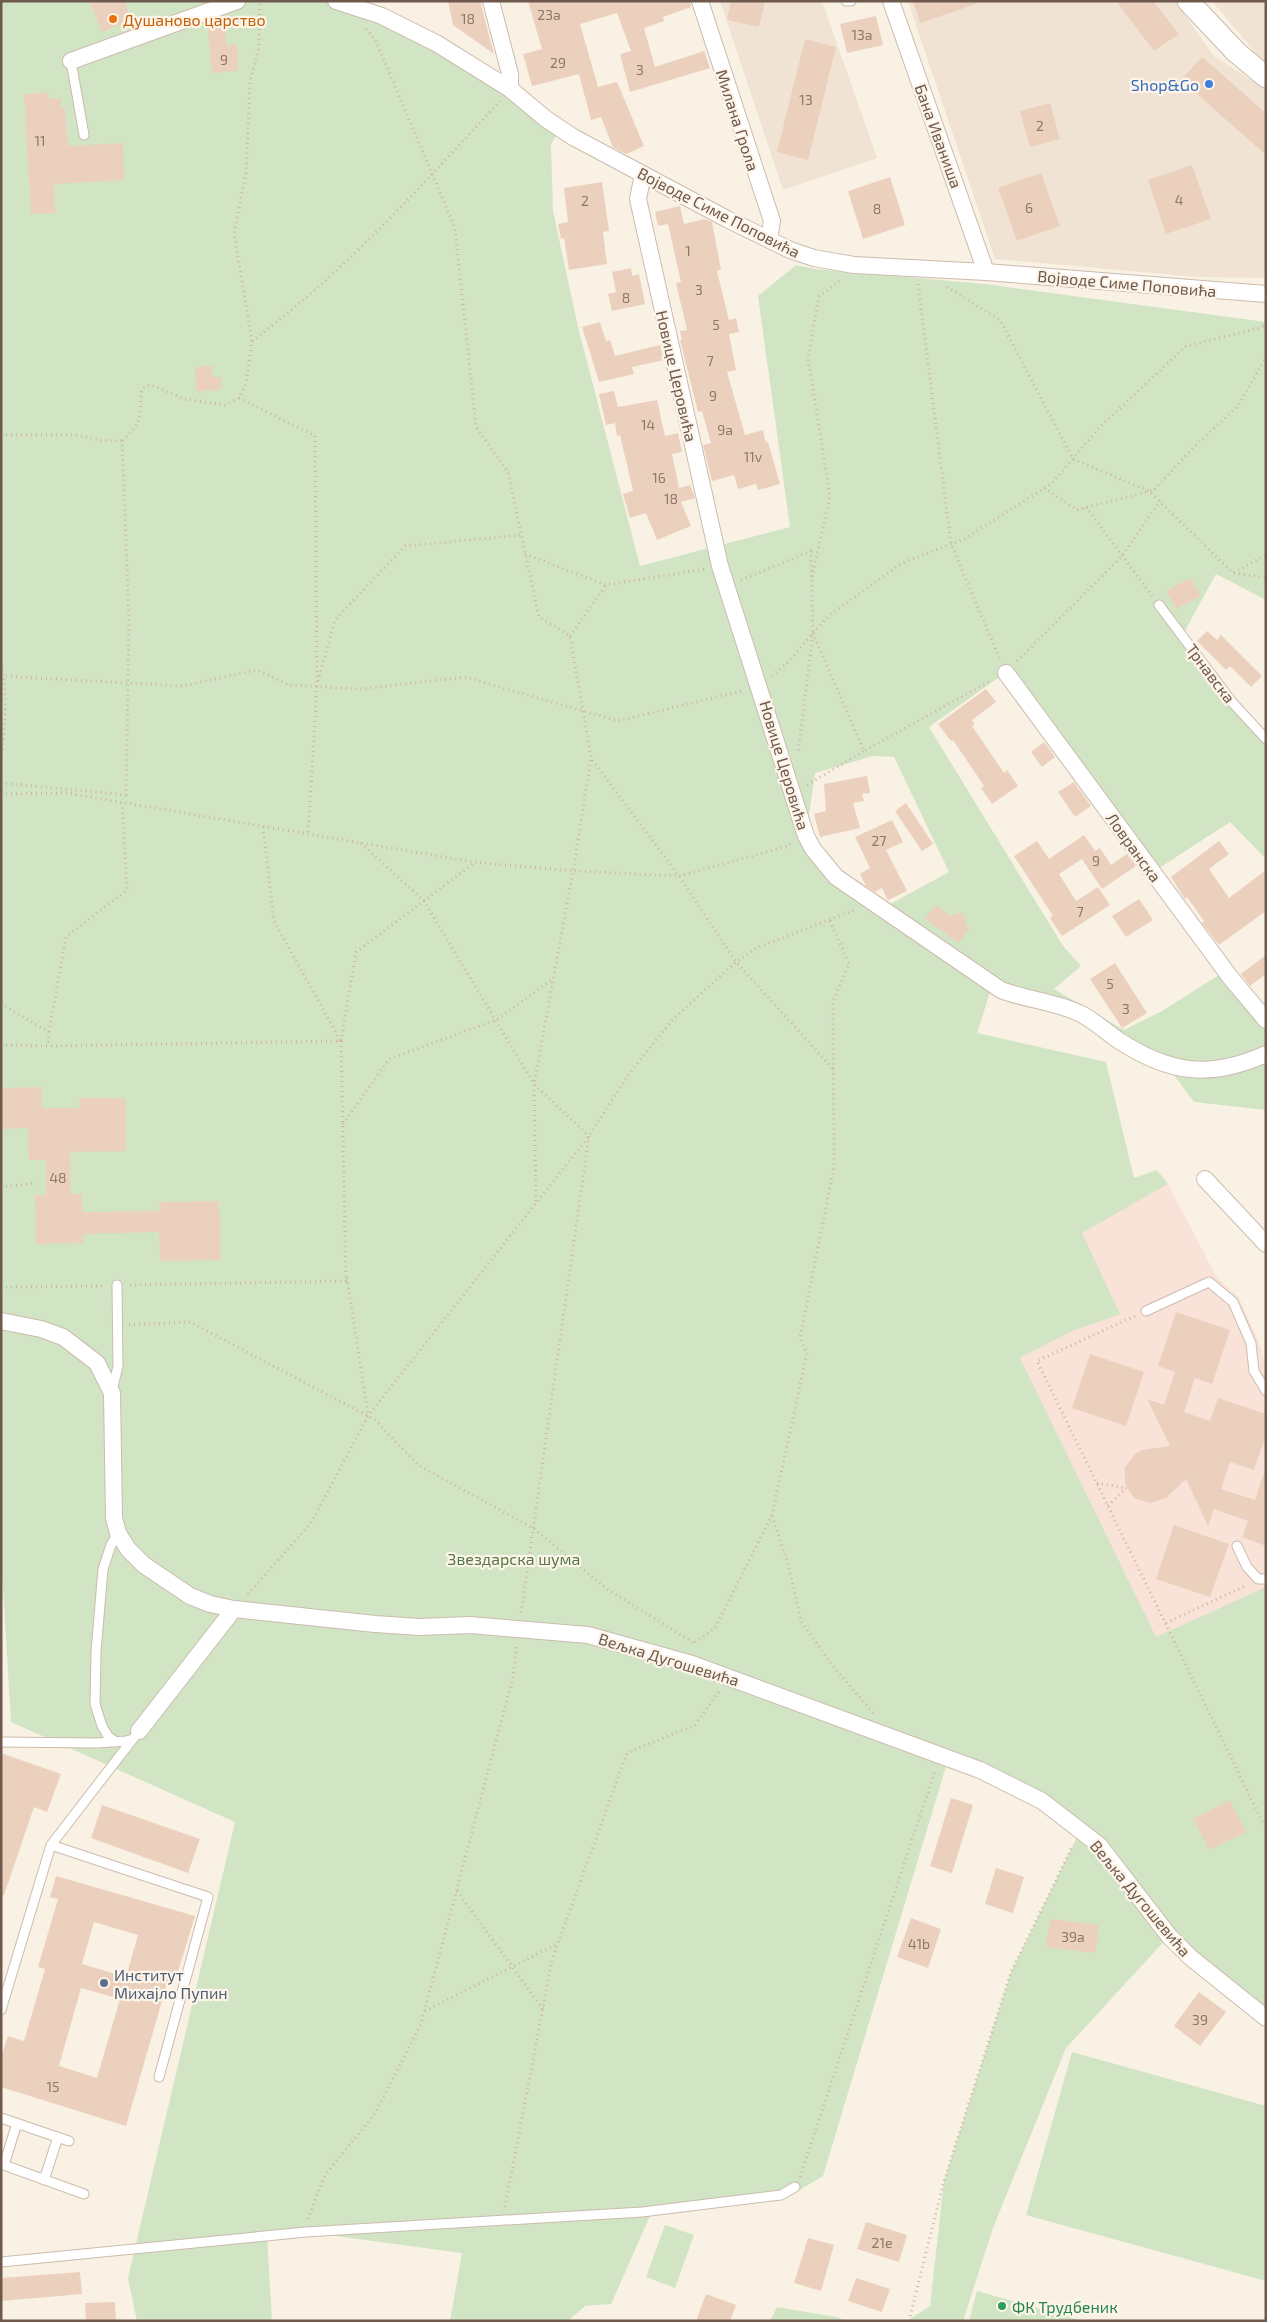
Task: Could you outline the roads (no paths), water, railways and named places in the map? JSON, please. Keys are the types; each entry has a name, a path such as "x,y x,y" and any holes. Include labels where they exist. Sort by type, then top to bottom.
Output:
{"street":[{"path":"70,61 237,1"},
{"path":"490,1 510,74 510,89"},
{"name":"Милана Грола","path":"700,1 772,221 769,239"},
{"name":"Бана Иваниша","path":"891,1 986,272"},
{"path":"1188,1 1230,46 1266,77"},
{"name":"Војводе Симе Поповића","path":"340,2 375,13 403,27 510,89 561,129 769,239 814,258 861,265 986,272 1266,294"},
{"name":"Новице Церовића","path":"643,174 638,198 720,566 760,686 801,824 813,849 829,870 992,986 1025,999 1079,1013 1094,1020 1117,1040 1135,1050 1165,1063 1183,1068 1214,1070 1231,1068 1266,1054"},
{"name":"Ловранска","path":"1006,673 1230,977 1266,1020"},
{"path":"1204,1180 1266,1244"},
{"name":"Вељка Дугошевића","path":"1,1321 41,1329 73,1343 97,1363 112,1393 114,1518 118,1533 128,1549 166,1582 190,1596 234,1609 375,1624 420,1627 470,1625 588,1634 688,1662 980,1770 1042,1801 1081,1829 1099,1845 1169,1936 1190,1957 1266,2018"},
{"path":"136,1735 234,1609"}],"lane":[{"path":"846,1 851,1"},
{"path":"70,61 84,134"},
{"name":"Трнавска","path":"1159,605 1232,702 1266,739"},
{"path":"1146,1311 1209,1282 1233,1302 1251,1343 1254,1371 1266,1391"},
{"path":"112,1393 118,1366 117,1286"},
{"path":"116,1742 108,1736 102,1726 95,1704 96,1652 104,1569 111,1545 118,1533"},
{"path":"1237,1546 1247,1567 1262,1579"},
{"path":"1,1742 116,1742 136,1735"},
{"path":"1,2010 51,1846 136,1735"},
{"path":"51,1846 208,1897 158,2078"},
{"path":"1,2118 69,2141"},
{"path":"17,2123 3,2164 84,2194"},
{"path":"44,2180 58,2137"},
{"path":"1,2262 306,2232 502,2222 642,2212 781,2195 795,2187"}],"place":[{"name":"Душаново царство","path":"113,19"},
{"name":"Shop&Go","path":"1209,84"},
{"name":"Институт Михајло Пупин","path":"104,1983"},
{"name":"ФК Трудбеник","path":"1002,2306"}],"park label":[{"name":"Звездарска шума","path":"514,1558"}]}
